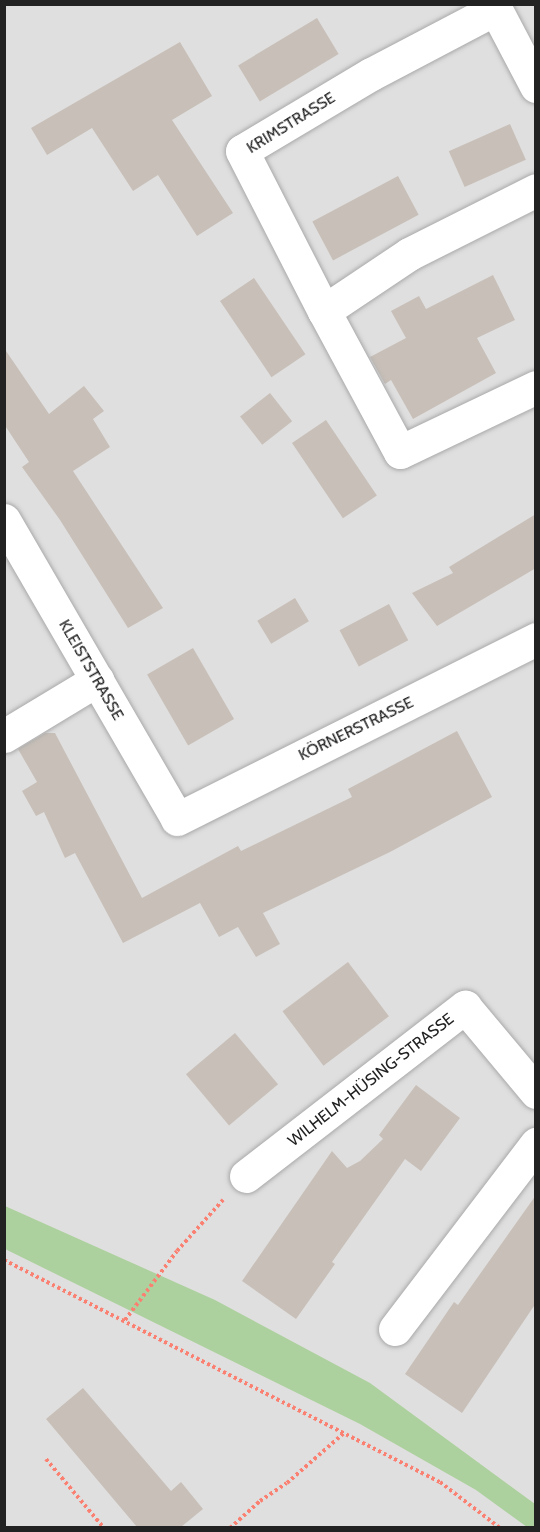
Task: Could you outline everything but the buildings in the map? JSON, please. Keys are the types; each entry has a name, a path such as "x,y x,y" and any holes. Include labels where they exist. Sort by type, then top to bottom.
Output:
{"street":[{"name":"KRIMSTRASSE","path":"536,86 494,7 371,74 242,151 400,452 536,387"},
{"path":"324,311 409,254 536,190"},
{"name":"KLEISTSTRASSE","path":"4,520 177,819"},
{"name":"KÖRNERSTRASSE","path":"177,819 536,639"},
{"path":"4,736 97,680"},
{"name":"WILHELM-HÜSING-STRASSE","path":"246,1176 465,1007 536,1092"},
{"path":"395,1329 536,1144"}],"path":[{"path":"125,1320 177,1251 246,1176"},
{"path":"4,1260 440,1482 500,1527"},
{"path":"230,1527 260,1501 287,1484 345,1432"},
{"path":"46,1459 104,1527"}],"shaded area":[{"path":"5,5 535,5 535,1527 5,1527"}],"green space":[{"path":"5,1206 215,1300 370,1383 535,1504 535,1527 527,1527 476,1490 360,1424 5,1249"}]}
